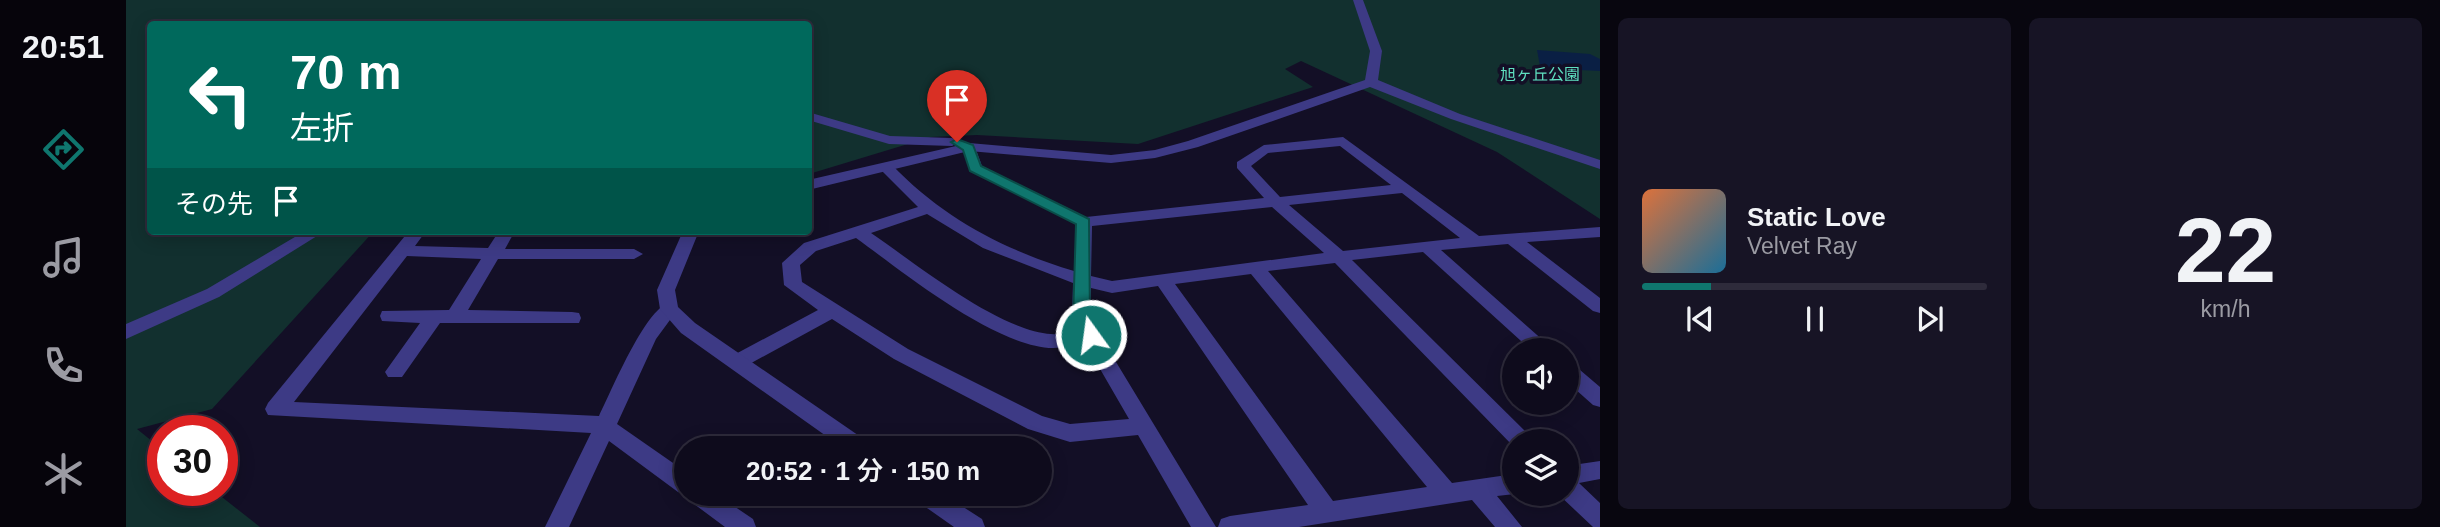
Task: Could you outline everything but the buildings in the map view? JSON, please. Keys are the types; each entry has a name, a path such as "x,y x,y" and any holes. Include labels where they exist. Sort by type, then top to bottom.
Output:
{"street":[{"path":"1358,0 1376,51 1371,82"},
{"path":"812,184 887,168 951,149 969,148 1111,159 1155,154 1192,144 1371,82 1433,110 1600,165"},
{"path":"812,117 889,140 957,142 969,148 975,168 1084,222 1407,188"},
{"path":"1475,241 1343,141 1264,149 1242,165 1276,202 1338,256 1509,429"},
{"path":"887,168 907,192 1010,254 1084,281 1112,287 1426,246 1510,237 1600,232"},
{"path":"931,208 810,247 791,262 793,285 901,354 1036,423 1070,433 1144,426"},
{"path":"1084,222 1082,319 1204,527"},
{"path":"858,232 935,285 1016,332 1049,341 1091,335"},
{"path":"126,332 213,293 310,235"},
{"path":"415,235 276,409 603,425 674,476"},
{"path":"395,372 444,319 505,235"},
{"path":"689,235 666,290 669,309 688,328 843,436"},
{"path":"1510,237 1600,307"},
{"path":"1426,246 1530,338"},
{"path":"402,251 634,254"},
{"path":"1256,268 1447,494"},
{"path":"1163,280 1315,518"},
{"path":"557,527 603,425 648,336 669,309"},
{"path":"737,362 833,310"},
{"path":"389,316 444,319 572,318"},
{"path":"1579,380 1600,399"},
{"path":"1579,473 1600,470"},
{"path":"1230,527 1315,518 1502,486"},
{"path":"1477,490 1510,527"},
{"path":"1579,499 1600,519"},
{"path":"715,506 744,527"},
{"path":"942,506 973,527"}],"green space":[{"name":"旭ヶ丘公園","path":"126,0 1600,0 1600,219 1497,152 1301,61 1285,69 1313,87 1138,144 977,135 931,137 812,173 812,21 147,21 147,235 370,235 212,409 190,415 147,415 147,426 137,429 147,437 147,506 233,506 260,527 126,527"}],"water":[{"path":"1537,50 1590,54 1600,59 1600,71 1558,69 1550,78 1542,77"}],"route":[{"path":"957,142 969,148 975,168 1084,222 1082,319 1091,335"}]}
